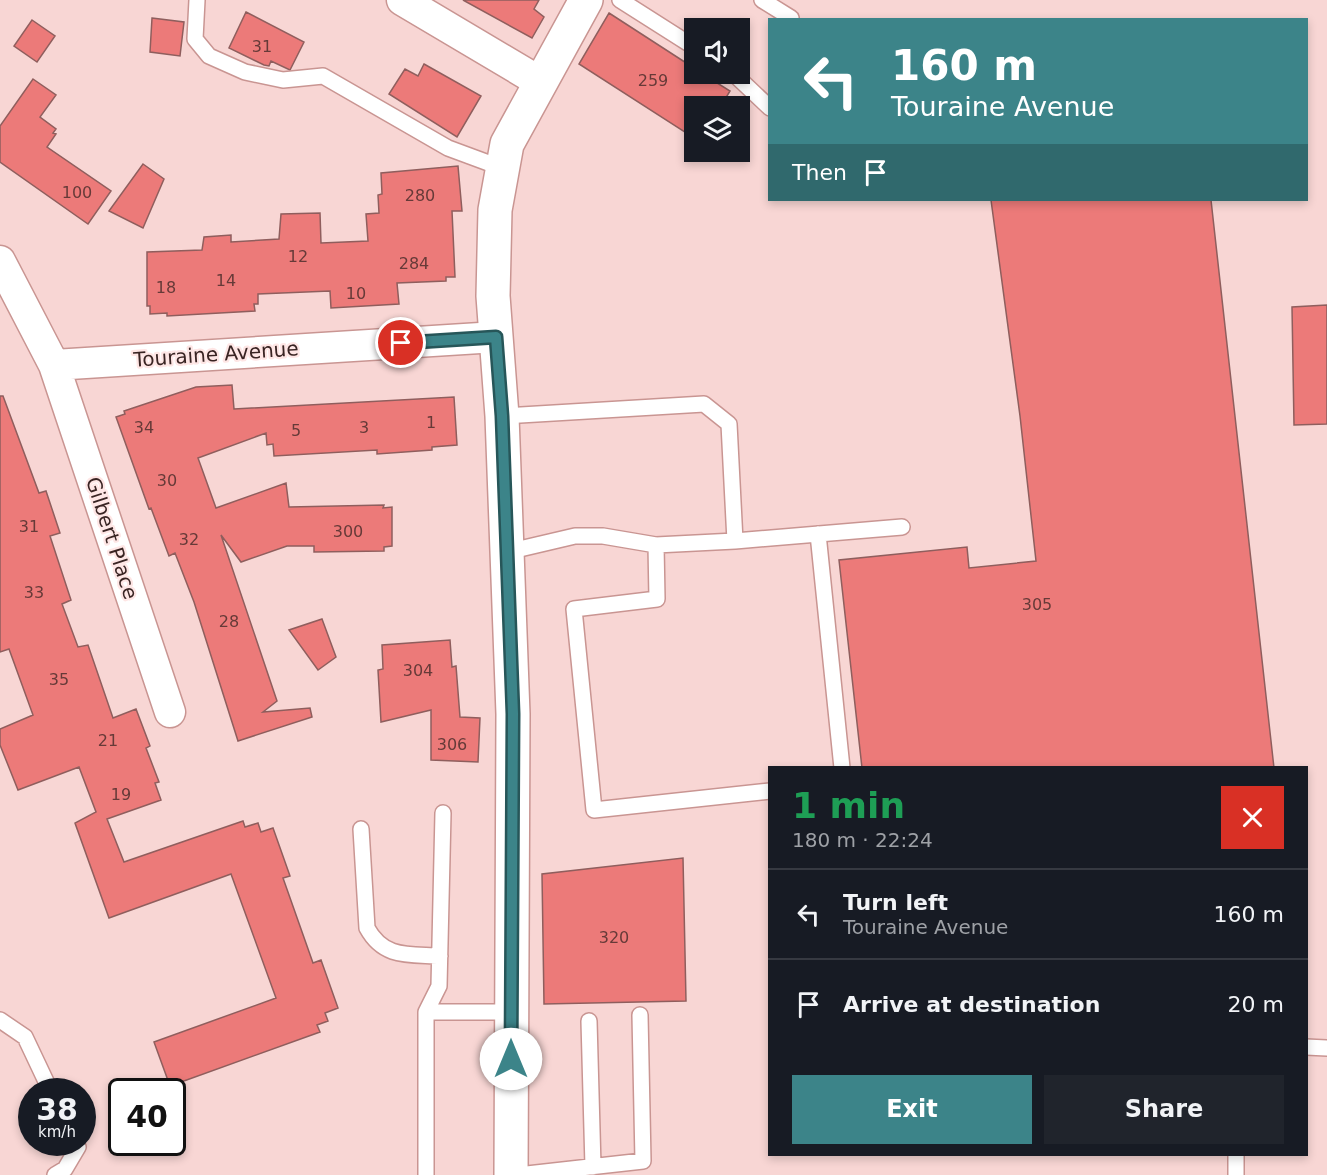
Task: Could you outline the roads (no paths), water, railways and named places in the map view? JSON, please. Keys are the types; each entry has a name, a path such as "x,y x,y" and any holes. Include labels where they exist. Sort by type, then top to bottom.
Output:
{"street":[{"path":"402,0 540,82"},
{"path":"511,1175 513,714 502,416 493,296 495,210 507,144 586,0"},
{"path":"0,261 54,365"},
{"name":"Touraine Avenue","path":"54,365 496,337"},
{"name":"Gilbert Place","path":"54,365 170,712"}],"lane":[{"path":"197,0 195,39 209,56 245,72 284,80 323,76 448,148 502,168"},
{"path":"620,0 684,40"},
{"path":"762,0 791,18"},
{"path":"745,84 768,106"},
{"path":"502,416 704,404 729,424 735,541"},
{"path":"507,552 575,536 603,536 656,545 902,527"},
{"path":"818,534 842,766"},
{"path":"656,545 657,599 574,609 594,810 768,791"},
{"path":"426,1175 426,1012 439,986 443,813"},
{"path":"361,829 367,928 375,943 392,952 440,956"},
{"path":"426,1012 511,1012"},
{"path":"518,1175 643,1161 640,1015"},
{"path":"0,1020 25,1037 44,1078"},
{"path":"589,1021 593,1167"},
{"path":"1308,1047 1327,1048"},
{"path":"55,1175 65,1169 73,1156"},
{"path":"1236,1156 1236,1175"}]}
